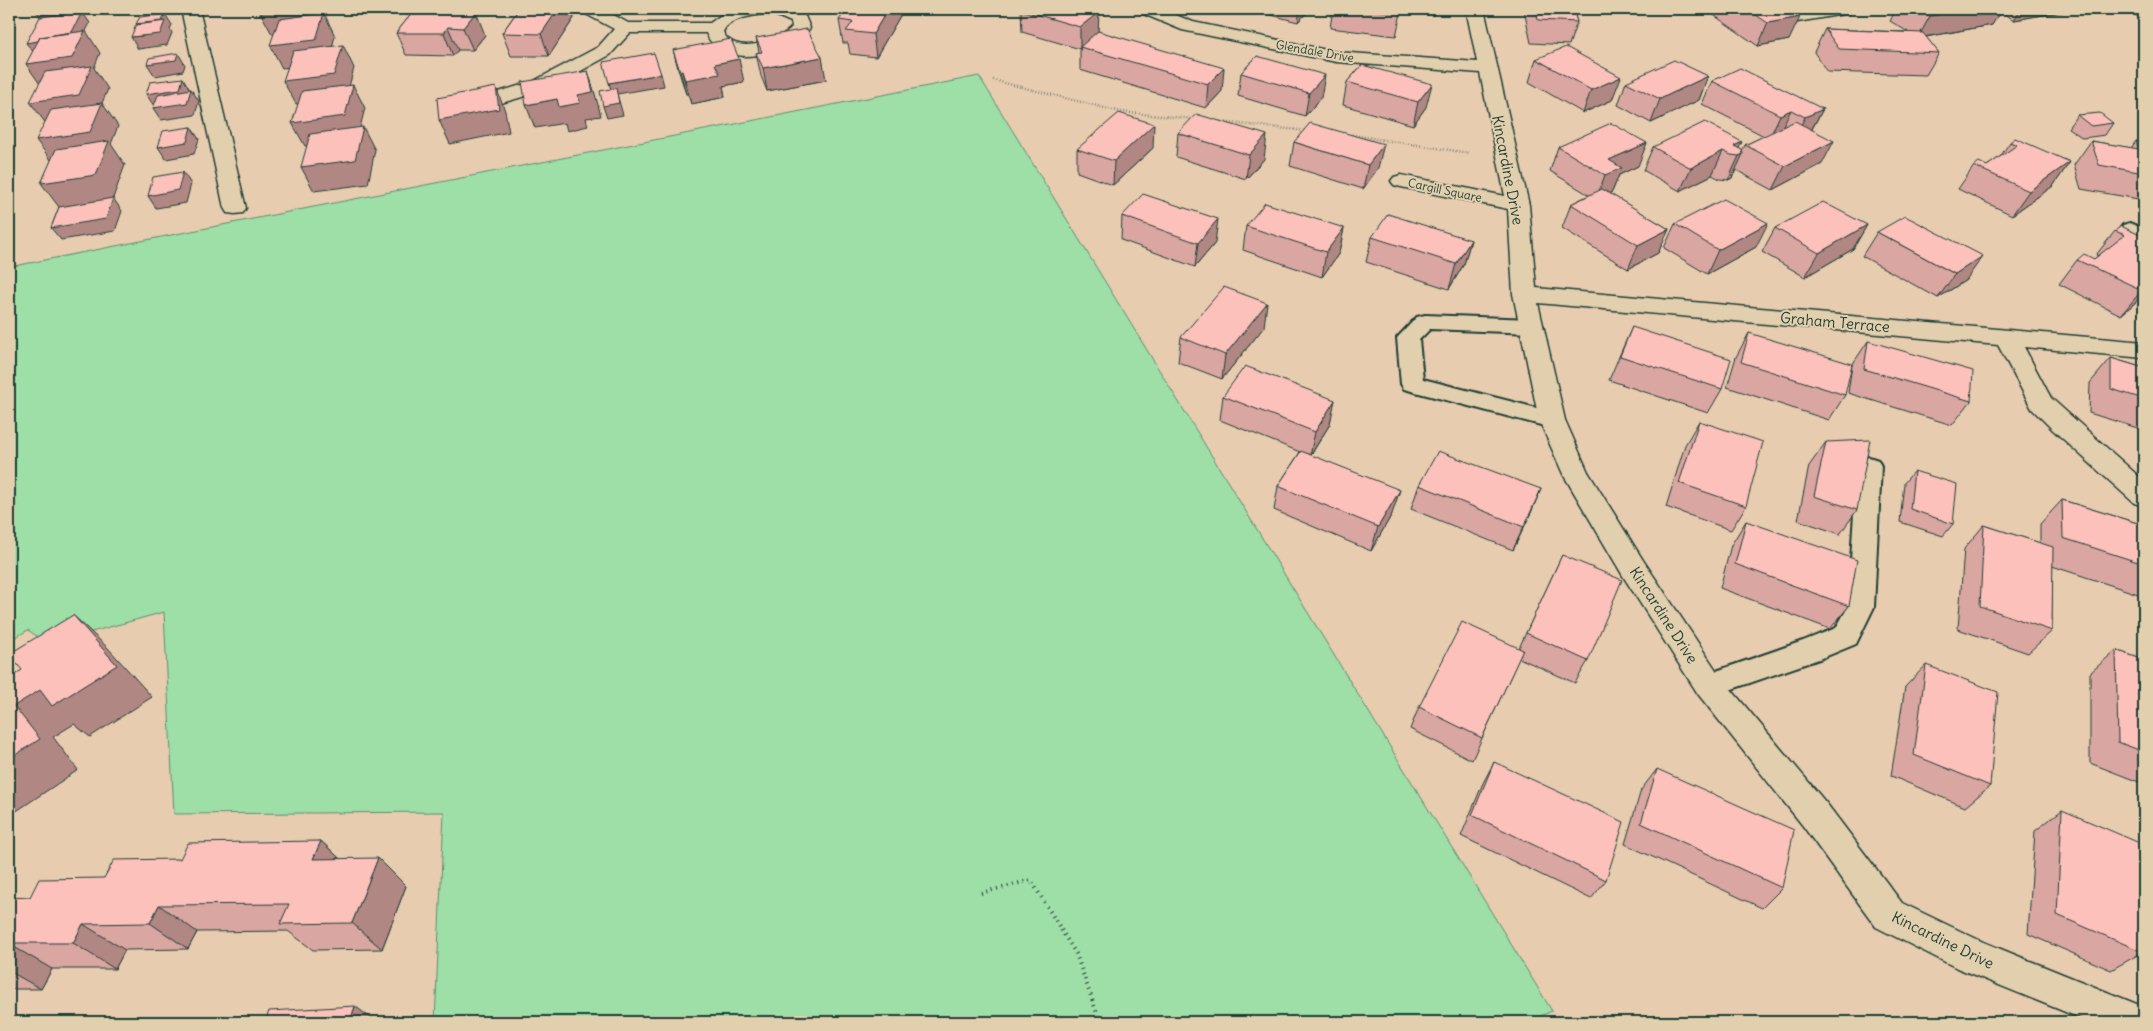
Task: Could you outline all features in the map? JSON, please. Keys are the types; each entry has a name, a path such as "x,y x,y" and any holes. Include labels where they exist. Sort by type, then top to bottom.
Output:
{"street":[{"path":"190,9 236,208"},
{"path":"590,9 625,28 716,28"},
{"path":"764,9 781,10 791,13 800,20 801,28 797,35 790,41 760,50 740,49 724,45 717,39 715,34 716,28 729,16 745,11 764,9"},
{"name":"Glendale Drive","path":"1148,9 1188,26 1336,57 1487,68"},
{"name":"Kincardine Drive","path":"1475,9 1518,205 1525,294 1552,420 1576,474 1633,568 1709,685 1815,815 1889,915 1970,955 2135,1022"},
{"path":"1786,19 1844,9"},
{"path":"458,110 539,86 604,50 625,28"},
{"name":"Cargill Square","path":"1401,181 1518,205"},
{"name":"Graham Terrace","path":"1525,294 2144,350"},
{"path":"2007,338 2041,403 2062,424 2144,496"}],"lane":[{"path":"1532,326 1425,322 1408,338 1412,384 1552,420"},
{"path":"1709,685 1812,650 1846,636 1861,607 1869,466"}],"path":[{"path":"993,80 1121,112 1198,119"},
{"path":"1217,121 1313,131"},
{"path":"1351,135 1507,158"},
{"path":"982,894 1031,880 1076,954 1100,1022"}],"green space":[{"path":"979,76 1552,1011 1527,1022 435,1022 444,812 174,814 164,612 48,644 28,630 9,641 9,267"}],"building":[{"path":"261,9 284,9 260,12"},
{"path":"519,9 558,9 541,34 502,33"},
{"path":"847,9 888,9 873,34 846,31 853,22 839,20"},
{"path":"1022,9 1088,9 1099,12 1080,27"},
{"path":"1364,9 1401,9 1401,13"},
{"path":"1536,9 1573,9 1577,22 1538,20"},
{"path":"1747,9 1787,9 1800,17 1768,23"},
{"path":"1919,9 1970,9 1930,16"},
{"path":"82,12 72,32 40,37 38,41 26,43 40,17"},
{"path":"413,12 476,12 463,28 448,27 444,33 396,33"},
{"path":"324,13 316,40 270,45 279,19"},
{"path":"165,14 162,21 136,24 140,17"},
{"path":"165,21 160,34 131,37 136,25"},
{"path":"807,29 822,57 763,68 756,53 762,52 756,38"},
{"path":"1825,29 1923,33 1939,53 1839,49"},
{"path":"85,31 72,58 26,64 40,37"},
{"path":"1098,31 1224,68 1208,84 1080,47"},
{"path":"731,39 739,59 715,64 720,74 685,80 673,50"},
{"path":"343,45 334,75 283,81 293,51"},
{"path":"1566,47 1621,77 1591,90 1536,59"},
{"path":"178,53 176,60 147,64 149,58"},
{"path":"654,53 661,74 609,83 603,62"},
{"path":"1257,56 1325,75 1309,93 1241,73"},
{"path":"1674,60 1708,76 1660,99 1626,82"},
{"path":"1362,65 1432,84 1418,102 1347,82"},
{"path":"92,66 79,95 30,102 45,72"},
{"path":"1740,68 1823,109 1805,117 1791,110 1780,115 1712,81"},
{"path":"588,71 593,92 578,95 580,103 559,107 557,99 526,105 522,82"},
{"path":"183,78 180,89 146,94 150,82"},
{"path":"353,85 345,116 292,123 302,91"},
{"path":"496,87 499,109 439,120 437,98"},
{"path":"616,88 619,103 603,106 600,91"},
{"path":"191,89 187,103 153,108 158,95"},
{"path":"102,103 90,132 36,140 51,110"},
{"path":"1119,113 1154,124 1114,161 1077,149"},
{"path":"2100,113 2113,123 2091,126 2077,115"},
{"path":"1196,114 1267,135 1249,155 1178,133"},
{"path":"1795,121 1834,141 1785,166 1745,145"},
{"path":"1705,122 1742,142 1734,146 1742,150 1743,154 1739,156 1731,155 1723,151 1691,168 1653,147"},
{"path":"1310,123 1384,144 1368,165 1294,142"},
{"path":"1611,123 1647,143 1609,160 1622,168 1605,175 1558,147"},
{"path":"191,127 187,142 158,147 163,131"},
{"path":"363,127 355,160 301,167 310,134"},
{"path":"2015,138 2070,162 2029,191 1974,166 1979,162 1987,166 2017,145 2010,142"},
{"path":"109,141 96,175 41,183 56,149"},
{"path":"2091,141 2139,149 2136,141 2144,143 2144,173 2099,165"},
{"path":"183,172 178,190 148,196 153,177"},
{"path":"1602,189 1669,229 1638,245 1571,204"},
{"path":"1143,194 1218,219 1198,243 1122,216"},
{"path":"113,198 106,219 51,228 59,207"},
{"path":"1724,199 1768,223 1718,250 1675,224"},
{"path":"1823,202 1867,225 1819,253 1775,228"},
{"path":"1265,203 1344,228 1326,252 1246,226"},
{"path":"1388,214 1471,240 1456,264 1372,237"},
{"path":"1905,216 1983,256 1955,274 1877,232"},
{"path":"2121,226 2144,237 2144,288 2142,290 2077,260 2084,254 2094,259 2125,235 2115,231"},
{"path":"1224,287 1267,303 1225,355 1181,337"},
{"path":"1632,327 1731,359 1722,389 1620,356"},
{"path":"1749,333 1852,364 1845,395 1741,362"},
{"path":"1868,341 1973,371 1971,401 1864,369"},
{"path":"2111,358 2144,368 2144,399 2111,389"},
{"path":"1245,366 1335,400 1315,432 1223,396"},
{"path":"1699,421 1763,442 1746,506 1679,483"},
{"path":"1870,440 1857,510 1814,496 1826,442"},
{"path":"1301,451 1400,490 1378,527 1278,486"},
{"path":"1438,451 1541,489 1524,527 1419,485"},
{"path":"1914,471 1957,484 1953,524 1910,509"},
{"path":"2062,500 2144,525 2144,564 2063,538"},
{"path":"1746,521 1857,560 1849,606 1735,564"},
{"path":"1984,525 2053,547 2052,631 1980,606"},
{"path":"1562,555 1622,580 1588,661 1526,633"},
{"path":"73,615 117,665 52,706 40,690 14,706 40,739 9,759 9,678 22,670 9,654"},
{"path":"1462,622 1523,650 1482,738 1419,707"},
{"path":"2116,650 2144,660 2144,752 2118,742"},
{"path":"1926,665 1998,692 1990,786 1914,755"},
{"path":"1494,762 1624,822 1606,880 1472,815"},
{"path":"1657,769 1794,830 1782,888 1641,823"},
{"path":"2062,810 2142,844 2143,952 2057,915"},
{"path":"321,841 313,859 378,858 352,923 280,924 289,904 159,905 150,923 83,924 73,943 9,943 9,898 30,897 39,879 104,878 114,860 180,859 188,843"},
{"path":"355,1006 350,1022 265,1022 269,1011"}]}
